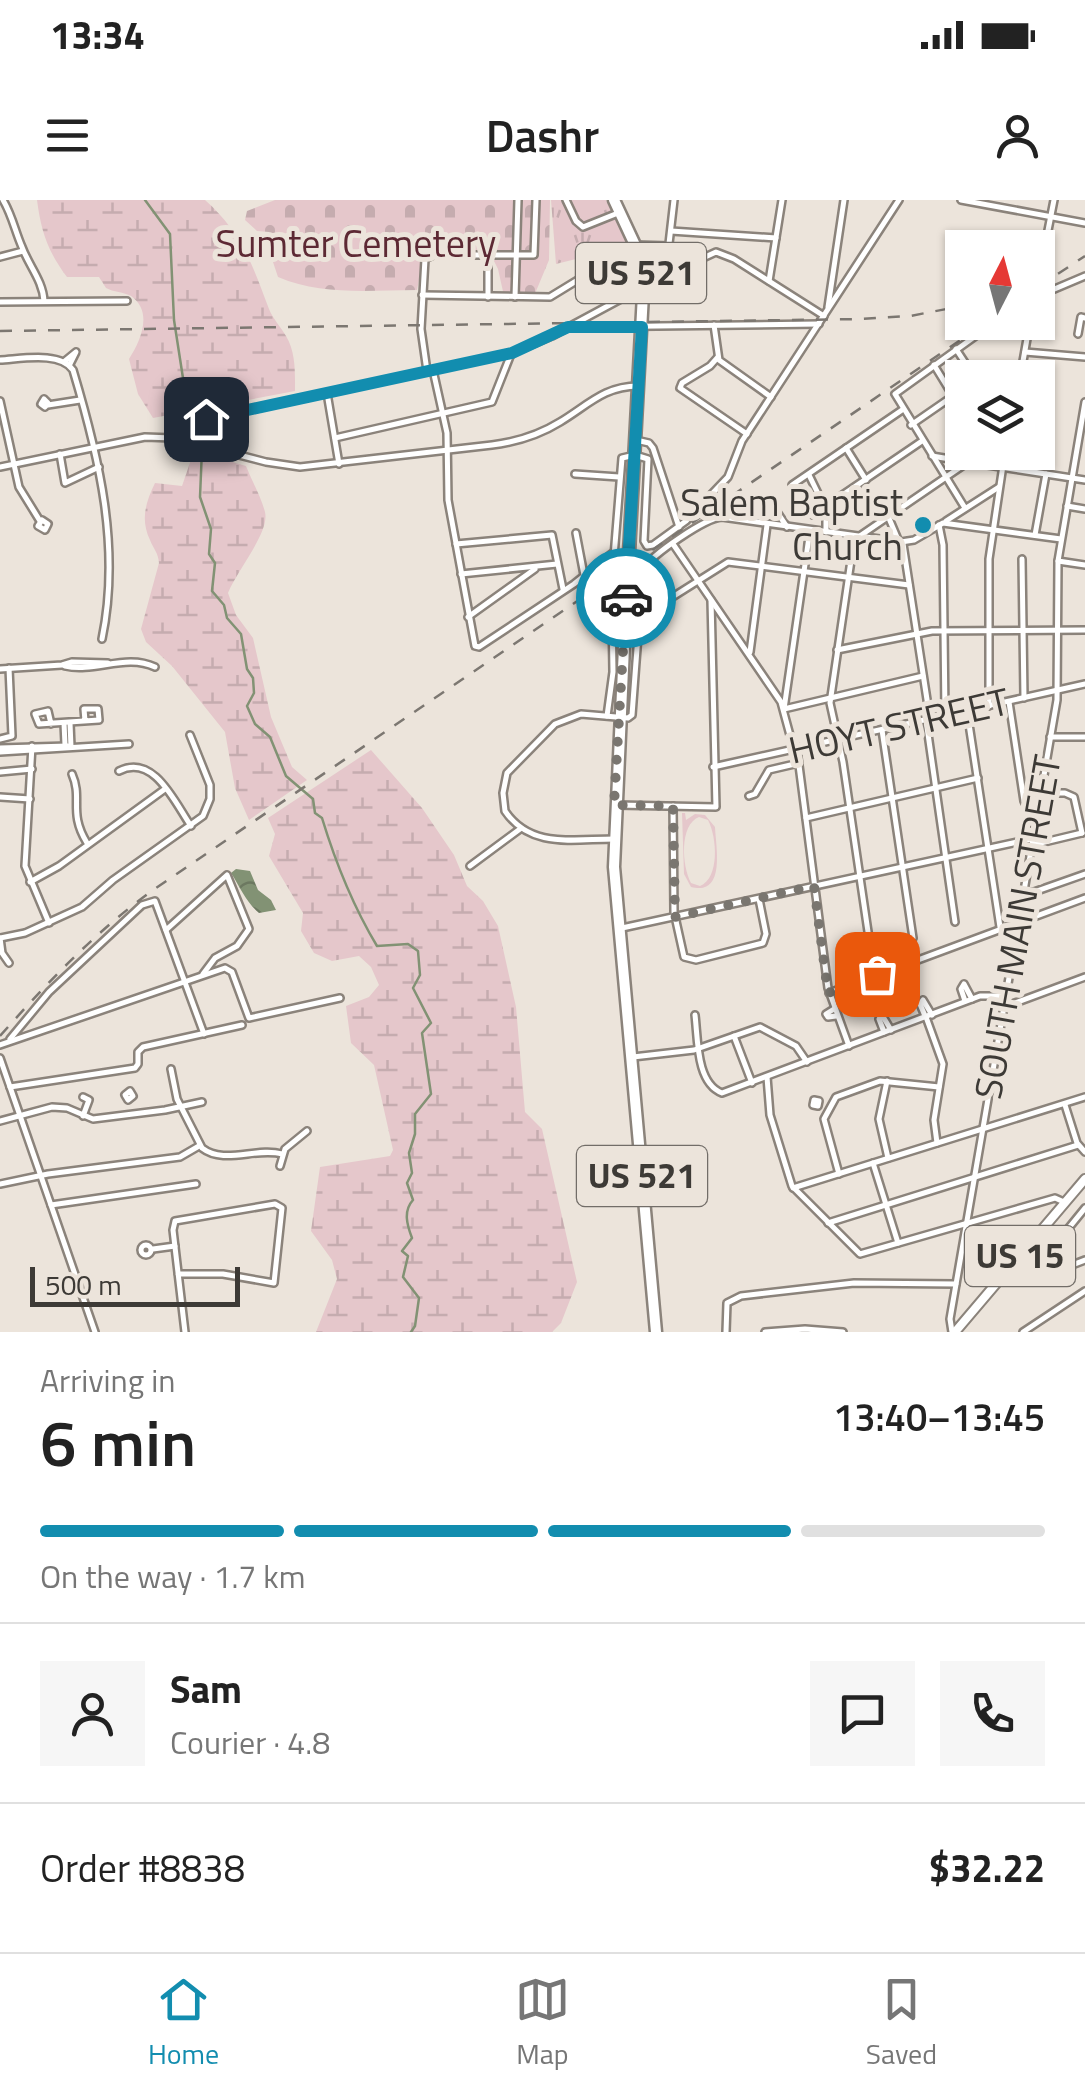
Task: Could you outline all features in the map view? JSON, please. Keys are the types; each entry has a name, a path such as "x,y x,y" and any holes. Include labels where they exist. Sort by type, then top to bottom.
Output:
{"highway":[{"name":"US 521","path":"614,200 634,245 642,286 614,839 656,1332"}],"main road":[{"name":"US 15","path":"954,1332 1085,1180"}],"street":[{"path":"515,298 518,200"},
{"path":"536,200 534,256 433,255 423,264 421,330 442,413 446,483 468,617 477,647 614,552"},
{"path":"566,200 576,221 586,227 620,212"},
{"path":"666,270 674,200"},
{"path":"769,281 782,200"},
{"path":"826,313 844,200"},
{"path":"614,569 622,458 635,454 648,461 644,540 647,546 679,528 732,472 746,434 900,200"},
{"path":"961,200 1005,204 1085,223"},
{"path":"1047,230 1054,200"},
{"path":"3,202 42,286 44,301"},
{"path":"671,231 776,238"},
{"path":"422,295 515,298 558,294 634,245 670,246"},
{"path":"0,257 23,251"},
{"path":"192,422 512,353 568,327 666,270 677,270 718,252 826,313"},
{"path":"488,256 488,296"},
{"path":"1055,289 1085,276"},
{"path":"0,302 126,302"},
{"path":"1078,334 1081,317 1085,318"},
{"path":"568,327 819,324"},
{"path":"714,325 718,357 726,367 771,397"},
{"path":"966,508 930,456 895,392 969,340"},
{"path":"1023,360 1027,340"},
{"path":"956,349 963,360"},
{"path":"1025,352 1085,357"},
{"path":"335,438 492,402 512,353"},
{"path":"718,357 680,388 746,434"},
{"path":"0,360 67,362 100,467 111,561 102,639"},
{"path":"912,425 952,396 934,364"},
{"path":"621,387 639,368"},
{"path":"0,467 144,437 193,443 291,467 502,444 562,421 603,392 638,386"},
{"path":"327,392 340,464"},
{"path":"48,405 80,400"},
{"path":"0,401 23,496 40,521"},
{"name":"SOUTH MAIN STREET","path":"954,1332 950,1319 1058,690 1058,561 1085,402"},
{"path":"792,484 902,410"},
{"path":"636,440 653,448 679,528"},
{"path":"813,515 922,442"},
{"path":"846,448 866,480"},
{"path":"60,454 65,483 100,467"},
{"path":"930,456 945,458"},
{"path":"872,952 831,698 852,546 857,536 957,470"},
{"path":"989,706 992,530 1002,470"},
{"path":"1021,470 1085,480"},
{"path":"575,474 619,477"},
{"path":"808,474 826,507 826,532"},
{"path":"1034,536 1046,474"},
{"path":"614,839 536,837 520,830 504,807 503,786 507,772 559,722 580,714 630,717 634,710 645,566 716,517 901,542 914,540 999,486"},
{"path":"769,500 787,527"},
{"path":"1066,506 1085,509"},
{"path":"888,516 901,542 910,586 955,922"},
{"path":"750,655 767,524"},
{"path":"941,524 1061,539"},
{"path":"941,524 945,716"},
{"path":"784,709 810,530"},
{"path":"576,533 584,574"},
{"path":"456,544 552,535 563,590"},
{"path":"673,544 784,709 799,763 828,993 848,1046"},
{"path":"1022,559 1024,698"},
{"path":"1058,561 1085,565"},
{"path":"640,594 663,603 725,562 910,586"},
{"path":"460,574 558,564"},
{"path":"468,617 536,568"},
{"path":"614,805 716,808 712,600"},
{"path":"606,716 613,672 612,610"},
{"path":"838,650 944,630 1085,630"},
{"path":"0,669 134,662 154,667"},
{"path":"0,739 12,736 9,668"},
{"path":"784,709 923,676"},
{"name":"HOYT STREET","path":"714,767 1085,684"},
{"path":"1008,702 1024,802 1038,808"},
{"path":"967,710 1000,928"},
{"path":"51,724 84,721"},
{"path":"66,723 67,747"},
{"path":"882,730 914,938"},
{"path":"9,964 2,954 0,938 18,935 82,907 203,816 210,793 207,772 190,735"},
{"path":"1050,737 1085,736"},
{"path":"0,750 129,744"},
{"path":"32,748 25,866 49,923"},
{"path":"749,796 756,794 768,770 799,763"},
{"path":"119,771 132,766 156,776 191,826"},
{"path":"0,772 32,769"},
{"path":"72,774 76,780 75,820 87,843"},
{"path":"806,818 978,778"},
{"path":"30,882 59,866 165,789"},
{"path":"619,928 988,848 1084,833 1074,797 1041,793"},
{"path":"0,797 30,799"},
{"path":"673,806 675,917 683,956 687,960 750,948 765,940 759,898"},
{"path":"470,866 520,830"},
{"path":"1024,892 1085,874"},
{"path":"0,1045 206,972 215,958 237,946 249,929 227,875 166,930"},
{"path":"828,993 1085,898"},
{"path":"8,1042 49,992 142,905 155,902 204,1034"},
{"path":"186,979 229,969 246,1014 252,1018 340,998"},
{"path":"1004,1006 1085,977"},
{"path":"696,1016 706,1077 716,1092 728,1092 969,1000 990,994 1006,996"},
{"path":"928,1016 942,1060 933,1127 937,1143"},
{"path":"10,1087 134,1068 140,1048 242,1026"},
{"path":"631,1058 699,1048 758,1027 796,1046 807,1062"},
{"path":"734,1036 752,1082"},
{"path":"0,1058 97,1332"},
{"path":"171,1070 180,1106 199,1146 214,1156 265,1150 282,1154"},
{"path":"767,1077 770,1115 793,1188 860,1254 1074,1193"},
{"path":"839,1174 825,1126 828,1108 844,1093 887,1081 939,1087"},
{"path":"887,1081 879,1119 888,1158"},
{"path":"80,1114 89,1100 84,1097"},
{"path":"793,1188 1085,1097"},
{"path":"129,1100 132,1114"},
{"path":"0,1121 56,1107 93,1119 202,1102"},
{"path":"819,1104 828,1108"},
{"path":"1065,1104 1078,1145 1085,1152"},
{"path":"280,1166 288,1145 307,1131"},
{"path":"828,1223 1078,1145"},
{"path":"0,1184 180,1157 199,1146"},
{"path":"874,1163 898,1244"},
{"path":"51,1204 196,1184"},
{"path":"1053,1198 1064,1204"},
{"path":"178,1274 222,1274 274,1283 283,1210 275,1204 178,1220 174,1224 175,1246 178,1274 185,1332"},
{"path":"1085,1208 1050,1250 1059,1270 1085,1260"},
{"path":"152,1249 175,1246"},
{"path":"726,1332 726,1306 734,1298 854,1283 956,1284"},
{"path":"1023,1332 1085,1290"},
{"path":"765,1332 844,1332"}],"green space":[{"path":"37,200 205,200 237,237 271,313 289,342 295,391 153,418 138,394 129,359 143,327 142,310 128,295 106,288 99,277 67,277 46,241"},
{"name":"Sumter Cemetery","path":"275,200 550,200 549,260 534,296 504,296 491,255 424,255 417,290 346,291 312,287 278,277 269,232 257,231 245,220 247,211"},
{"path":"551,200 606,200 628,246 556,264"},
{"path":"194,451 246,466 263,506 263,530 228,593 236,615 253,638 271,717 292,767 307,780 249,820 235,788 225,732 172,666 146,642 141,629 159,563 145,525 147,504 155,483 182,486"},
{"path":"371,750 422,808 454,855 467,886 483,901 498,926 516,1007 525,1112 542,1129 577,1282 561,1323 552,1332 316,1332 337,1279 332,1260 311,1231 320,1167 390,1156 393,1150 374,1065 351,1043 346,1006 369,997 379,985 371,967 359,956 332,961 314,953 301,931 303,913 269,856 275,834 268,818"},
{"path":"682,813 686,820 695,814 705,815 715,827 717,858 714,878 702,888 691,887 684,874","holes":["699,817 708,820 714,866 700,886 691,883 688,876 685,837 693,821"]}],"water":[{"path":"236,869 250,871 258,890 276,910 259,913 254,909 231,873"}],"waterway":[{"path":"145,200 170,234 174,320 187,404 201,442"},
{"path":"202,449 200,497 211,529 209,554 215,563 212,591 241,634 247,669 253,678 254,693 247,706 255,724 270,737 286,776 313,799 315,813 322,818 346,884 377,946 408,944 418,951 420,975 413,988 431,1023 422,1033 431,1094 415,1114 415,1134 409,1153 412,1173 407,1183 413,1200 407,1218 412,1238 402,1251 408,1256 403,1277 419,1298 411,1332"}],"railway":[{"path":"1055,276 1085,256"},
{"path":"0,331 861,319 945,309"},
{"path":"0,1036 72,959 153,890 961,340"}],"way so far":[{"path":"626,598 614,805 673,806 675,917 814,886 828,993 877,974"}],"place":[{"name":"Salem Baptist Church","path":"923,525"}],"route":[{"path":"206,419 512,353 568,327 642,327 626,598"}]}
